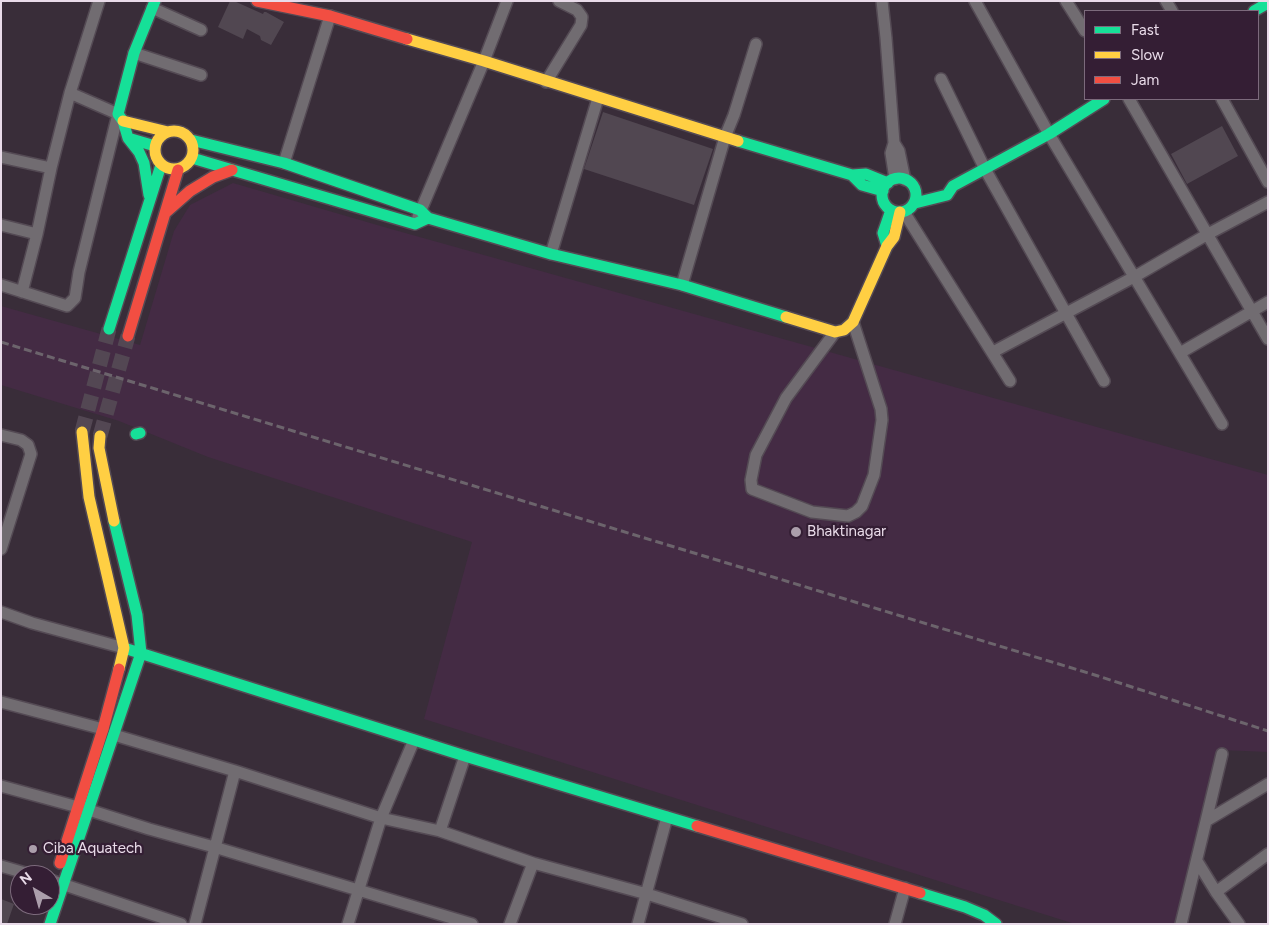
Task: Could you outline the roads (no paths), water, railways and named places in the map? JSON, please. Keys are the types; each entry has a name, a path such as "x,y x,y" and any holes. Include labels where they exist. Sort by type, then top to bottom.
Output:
{"street":[{"path":"22,292 37,234 50,168 70,93 100,1"},
{"path":"257,1 330,16 484,61 546,82 852,175 862,185 912,184 915,199 912,207 898,211"},
{"path":"192,158 415,224 424,214 507,1"},
{"path":"546,82 581,25 582,16 577,10 559,1"},
{"path":"882,1 894,142 891,153 893,183 884,202 898,211 993,352 1010,381"},
{"path":"975,1 1049,134 1222,424"},
{"path":"1066,1 1084,29"},
{"path":"1253,8 1268,4"},
{"path":"1,285 67,306 75,298 79,272 121,117 134,53 154,5 201,30"},
{"path":"284,163 330,16"},
{"path":"682,285 725,137 734,115 756,44"},
{"path":"134,53 201,76"},
{"path":"941,79 985,169 1104,381"},
{"path":"70,93 121,117 168,132 180,132 191,140 284,163 424,214 551,254 682,285 834,332 844,330 853,322 886,246 894,237 898,211"},
{"path":"551,254 598,98"},
{"path":"915,199 947,194 954,186 1049,134 1102,100"},
{"path":"1130,100 1268,339"},
{"path":"1223,100 1268,182"},
{"path":"121,117 128,138 139,152 144,163 149,201"},
{"path":"168,132 158,140 155,153 161,165 172,170 178,170 189,163 194,152 191,140"},
{"path":"128,138 156,146"},
{"path":"1,157 50,168"},
{"path":"109,329 161,165"},
{"path":"128,336 178,170"},
{"path":"165,213 190,192 213,177 232,170"},
{"path":"993,352 1134,277 1268,202"},
{"path":"1,225 37,234"},
{"path":"1180,353 1268,302"},
{"path":"834,332 786,398 756,456 751,480 752,488 812,512 848,516 862,506 874,474 882,420 878,399 853,322"},
{"path":"82,432 89,497 124,648 83,808"},
{"path":"1,435 21,440 28,445 31,454 6,518 1,549"},
{"path":"60,871 83,808 114,735 141,653 137,615 99,448 100,436"},
{"path":"1,612 32,623 141,653 465,756 905,888 965,907 983,919 996,924"},
{"path":"1,702 103,729"},
{"path":"114,735 235,771 381,818 440,831 533,863 647,894 742,924"},
{"path":"348,924 381,818 414,740"},
{"path":"1181,924 1222,754"},
{"path":"440,831 465,756"},
{"path":"194,924 235,771"},
{"path":"1206,822 1268,784"},
{"path":"1,786 83,808 149,830 214,846 472,924"},
{"path":"638,924 667,817"},
{"path":"1216,892 1268,854"},
{"path":"1197,860 1216,892 1239,924"},
{"path":"510,924 533,863"},
{"path":"60,883 181,924"},
{"path":"895,924 905,888"}],"tunnel":[{"path":"82,432 109,329"},
{"path":"100,436 128,336"}],"railway":[{"path":"1,342 1098,676 1268,731"}],"place":[{"name":"Bhaktinagar","path":"796,532"},
{"name":"Ciba Aquatech","path":"33,849"}]}
